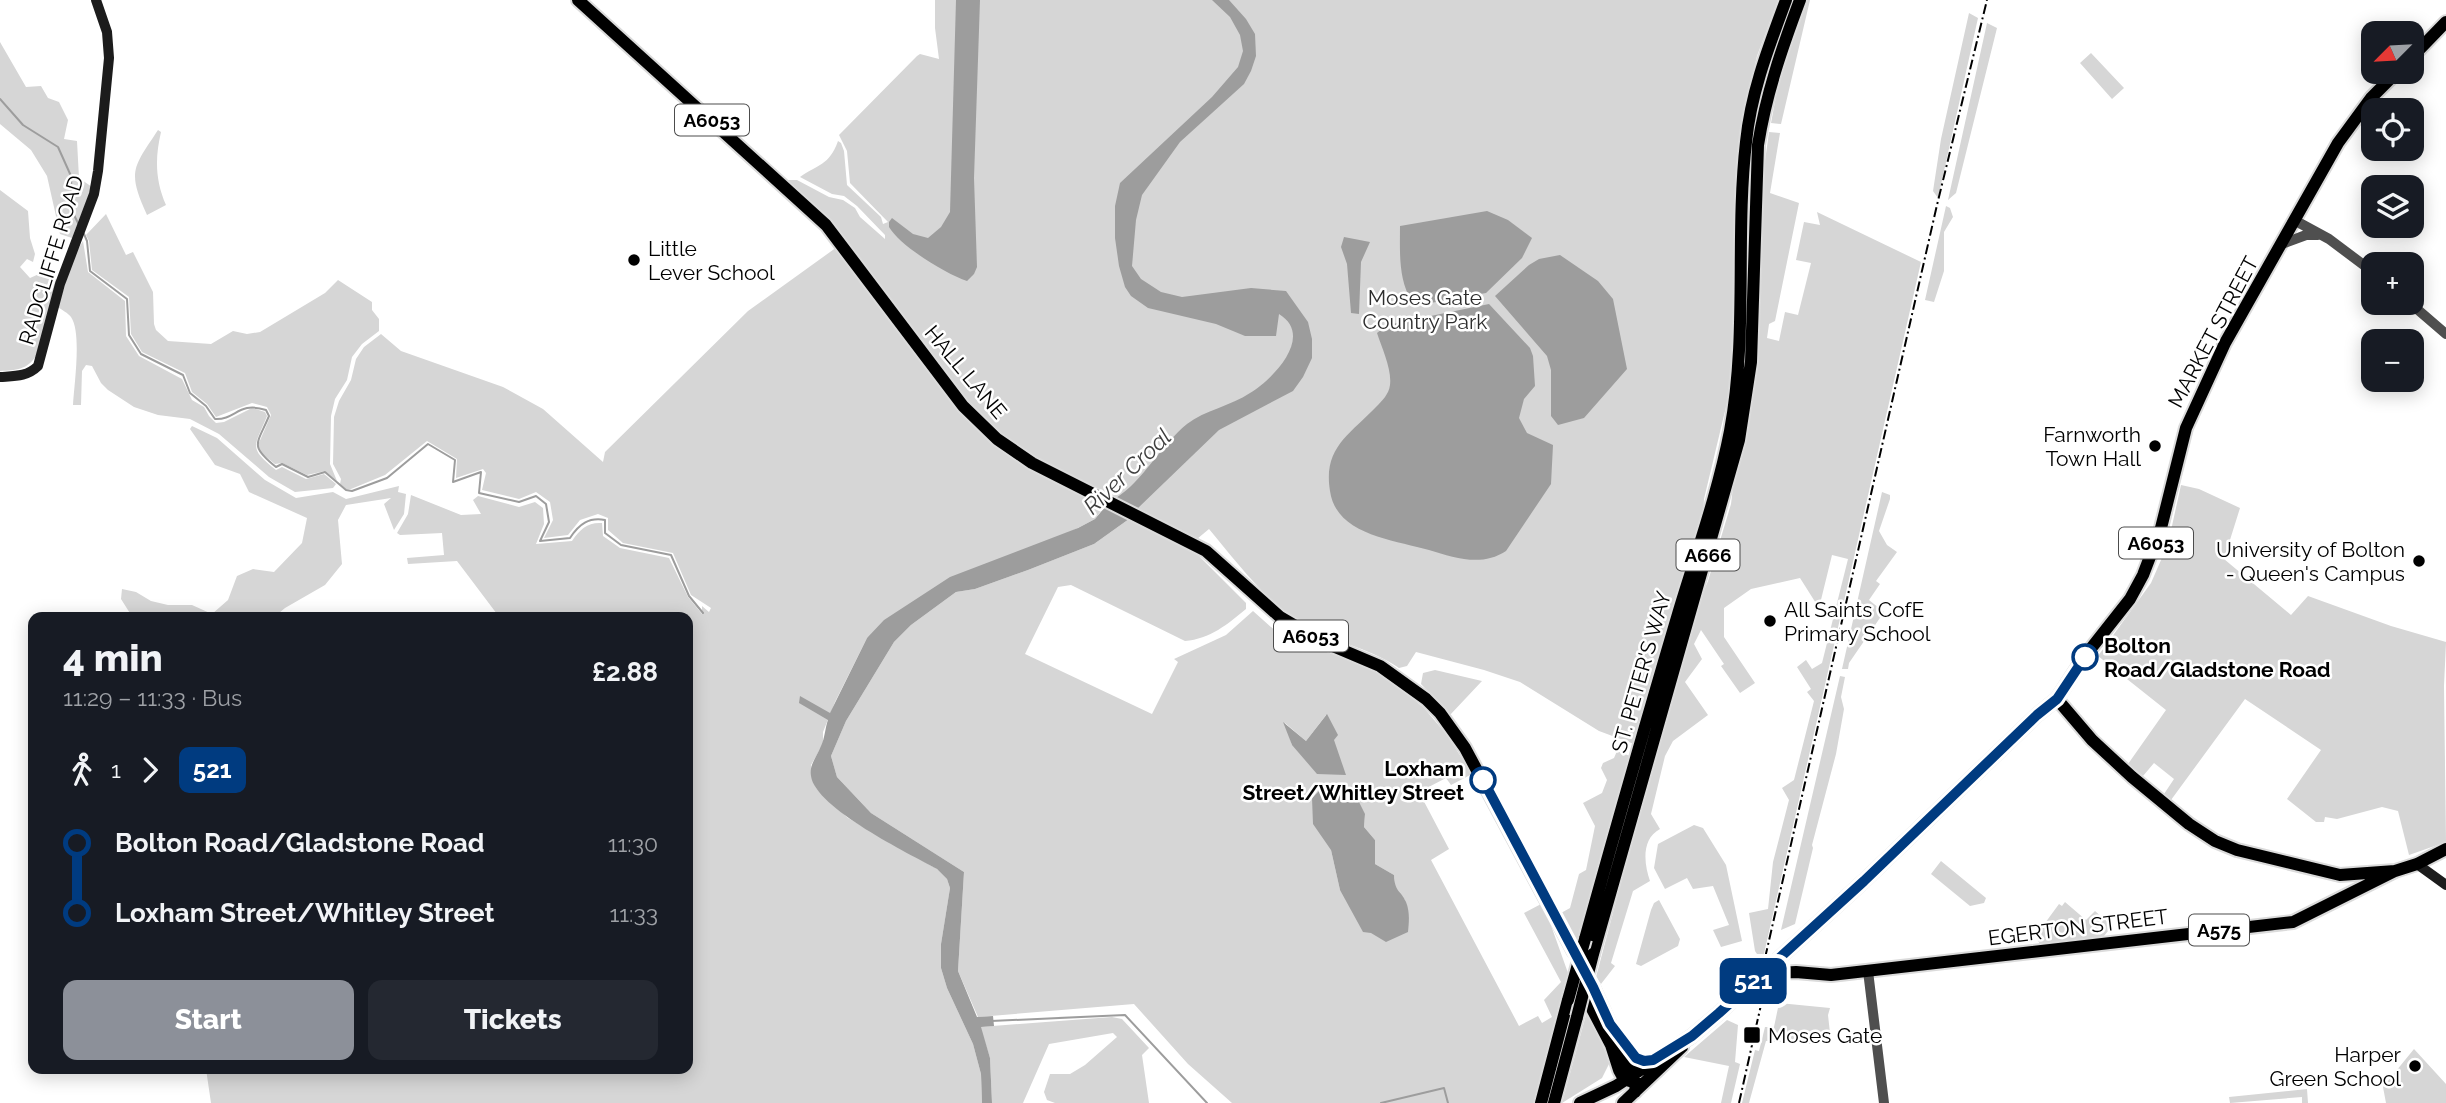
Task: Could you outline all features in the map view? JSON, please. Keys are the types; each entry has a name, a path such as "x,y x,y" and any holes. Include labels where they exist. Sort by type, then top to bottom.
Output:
{"main road":[{"name":"RADCLIFFE ROAD","path":"0,377 22,375 38,366 60,284 94,194 109,58 107,32 96,0"},
{"name":"HALL LANE","path":"579,0 809,208 841,243 973,416 997,439 1032,463 1104,497 1206,551 1280,617 1303,632 1367,659 1411,685 1440,713 1465,748 1559,925 1573,958"},
{"name":"ST. PETER'S WAY","path":"1541,1103 1635,760 1719,479 1730,430 1741,322 1742,202 1764,59 1786,0"},
{"name":"ST. PETER'S WAY","path":"1756,114 1800,0"},
{"path":"2424,45 2446,22"},
{"name":"MARKET STREET","path":"2057,699 2085,656 2130,599 2143,575 2161,528 2186,428 2225,342 2282,244 2314,182 2350,125 2385,84"},
{"name":"ST. PETER'S WAY","path":"1556,1097 1593,954 1739,440 1751,362 1752,144"},
{"name":"A575","path":"2057,699 2109,757 2175,813 2215,841 2259,858 2340,875 2354,875 2395,871 2417,864 2446,849"},
{"name":"A6053","path":"1760,975 2057,699"},
{"path":"2432,856 2444,883"},
{"name":"A575","path":"2354,875 2415,857 2432,856"},
{"path":"2417,864 2444,883"},
{"name":"EGERTON STREET","path":"1760,975 1796,972 1831,975 2293,922 2395,871"},
{"path":"1782,956 1785,965 1796,972"},
{"path":"1580,1103 1634,1082 1692,1036 1760,975"},
{"path":"1593,987 1634,1082"},
{"path":"1589,1003 1616,1057 1619,1070 1634,1082"},
{"path":"1610,1024 1636,1058 1653,1060"},
{"path":"1623,1103 1634,1082 1653,1060 1692,1036"},
{"path":"1580,1103 1607,1082 1615,1069 1616,1057"}],"street":[{"path":"2294,220 2326,237 2361,263"},
{"path":"2282,244 2306,235 2326,237"},
{"path":"2424,315 2446,334"},
{"path":"1868,971 1884,1103"}],"green space":[{"name":"Moses Gate Country Park","path":"935,0 1778,0 1757,56 1744,112 1737,171 1736,302 1731,386 1704,499 1703,515 1634,744 1599,731 1520,682 1416,652 1407,666 1399,668 1379,656 1314,630 1270,599 1209,529 1197,539 1112,496 1095,519 867,638 835,702 823,732 823,744 811,765 816,788 848,818 937,869 947,879 950,888 941,944 941,968 947,988 973,1044 981,1074 982,1103 211,1103 207,1074 693,1074 693,612 495,612 457,561 408,564 407,558 444,555 442,533 397,533 408,514 411,495 461,515 481,514 473,500 478,496 519,507 535,502 543,508 544,524 536,544 572,541 585,527 602,523 603,536 620,548 669,558 688,597 702,614 702,606 709,612 711,608 691,595 673,553 623,543 608,530 608,518 598,514 580,520 568,535 544,538 553,520 550,502 536,492 519,499 482,490 486,473 483,469 456,478 457,459 427,441 385,475 346,489 340,484 341,479 333,464 334,417 339,401 351,380 356,359 364,347 381,334 401,351 503,387 543,409 603,462 605,452 748,311 837,247 818,210 787,180 797,180 829,197 843,200 855,208 860,217 885,239 885,235 844,196 832,194 800,177 827,160 838,141 844,151 847,185 881,217 883,224 888,222 850,183 847,151 839,135 917,56 920,54 939,59"},
{"path":"1803,0 1810,0 1781,124 1771,123 1782,64"},
{"path":"1969,13 1978,18 1938,198 1933,191 1941,139"},
{"path":"1987,23 1997,28 1956,193 1948,200"},
{"path":"0,42 26,87 41,86 48,98 59,102 68,120 64,139 77,141 79,178 92,187 72,238 60,234 47,176 31,150 0,124"},
{"path":"2091,53 2124,88 2112,99 2080,63"},
{"path":"158,130 161,132 157,160 158,178 166,205 147,215 137,188 136,170 138,162"},
{"path":"1769,132 1780,133 1770,193 1799,203 1775,321 1769,324 1767,338 1779,341 1785,312 1798,315 1811,263 1796,260 1804,222 1820,225 1817,212 1921,262 1763,958 1761,960 1755,951 1749,913 1768,909 1773,862 1789,800 1782,788 1794,780 1814,701 1807,692 1811,689 1797,667 1806,660 1812,669 1822,663 1848,559 1832,555 1819,608 1800,578 1751,589 1724,608 1724,637 1755,683 1740,693 1701,630 1694,644 1702,659 1685,682 1708,715 1673,741 1665,756 1651,814 1660,829 1650,839 1646,852 1650,881 1633,891 1611,963 1615,966 1601,984 1596,977 1700,600 1731,504 1746,433 1752,398 1761,190"},
{"path":"0,190 28,211 30,238 35,254 33,262 27,259 20,267 30,278 39,274 58,280 33,361 16,370 0,371"},
{"path":"1946,206 1950,208 1953,217 1944,232 1944,271 1934,302 1925,300"},
{"path":"106,214 126,255 133,252 153,292 154,324 156,330 168,341 211,344 233,331 247,334 260,332 325,293 338,280 372,302 372,310 379,319 379,331 362,344 352,357 347,380 335,399 331,416 330,464 337,481 325,471 307,475 282,463 275,464 260,452 258,445 271,415 267,407 252,403 216,417 207,404 192,392 185,373 142,352 131,334 129,297 92,270 86,235"},
{"path":"83,241 88,272 125,301 126,336 139,356 182,379 192,400 204,407 216,423 224,422 252,408 265,412 267,416 256,446 261,456 276,470 282,467 306,479 324,474 336,484 333,488 295,492 269,477 219,434 190,419 158,415 134,407 108,390 92,366 86,365 82,371 81,405 73,405 76,335 71,317 58,307 75,254"},
{"path":"192,426 217,438 265,480 296,498 333,492 346,499 399,486 398,492 406,494 404,514 394,530 384,504 391,498 346,505 338,520 342,564 325,585 280,612 214,612 228,600 237,576 253,569 274,572 302,543 307,518 249,492 240,474 215,465 190,429"},
{"path":"2181,485 2199,489 2240,508 2224,559 2291,615 2308,596 2391,626 2446,642 2446,842 2409,855 2398,811 2382,807 2337,819 2325,817 2324,822 2316,822 2287,799 2321,750 2245,699 2171,800 2164,794 2174,779 2154,763 2143,776 2128,764 2166,710 2098,656 2151,583 2168,544"},
{"path":"1882,492 1890,495 1890,499 1879,531 1887,545 1897,552 1876,581 1880,584 1869,600 1884,612 1849,663 1848,669 1842,669"},
{"path":"1129,519 1196,553 1246,603 1246,609 1211,634 1185,641 1071,585 1058,587 1025,654 1152,714 1178,662 1174,659 1226,635 1253,611 1289,643 1315,648 1373,670 1424,708 1447,735 1472,774 1451,785 1446,778 1419,792 1449,849 1431,860 1519,1026 1538,1016 1542,1023 1552,1017 1544,1000 1561,982 1524,913 1543,903 1568,973 1535,1103 1232,1103 1188,1064 1134,1004 978,1017 958,971 964,872 871,813 837,777 831,756 846,721 894,642 911,625 956,592 975,589 1094,544","holes":["1326,715 1334,740 1292,745 1285,723 1306,741","1365,814 1364,827 1375,840 1375,864 1394,875 1395,888 1405,900 1340,890 1331,850"]},
{"path":"122,589 168,605 192,605 208,612 129,612 121,599"},
{"path":"1435,670 1482,681 1450,715 1421,684 1423,673"},
{"path":"1840,676 1845,677 1841,697 1844,709 1836,754 1795,924 1781,930"},
{"path":"1617,751 1630,756 1577,942 1561,913 1570,908 1579,874 1586,870 1595,826 1583,803 1602,793 1607,780 1601,768 1603,763 1614,758"},
{"path":"1694,825 1703,828 1726,865 1742,941 1721,947 1713,930 1729,925 1713,886 1693,889 1687,878 1665,889 1654,868 1658,844"},
{"path":"1941,861 1986,898 1984,903 1970,906 1931,874"},
{"path":"1659,900 1680,939 1678,946 1641,966 1636,964 1651,910"},
{"path":"2065,902 2086,920 2095,911 2112,926 2100,941 2041,946 2037,934 2059,904 2062,906"},
{"path":"1779,1003 1830,1008 1828,1015 1831,1042 1813,1044 1766,1041 1749,1103 1742,1103 1755,1050 1759,1051 1765,1027 1774,1027"},
{"path":"1587,1011 1610,1062 1602,1078 1562,1103"},
{"path":"1112,1017 1122,1019 1149,1048 1142,1055 1149,1103 1055,1103 1047,1100 1044,1092 1050,1074 1070,1074 1085,1065 1117,1037 1113,1033 1049,1044 1023,1103 992,1103 990,1058 980,1027"},
{"path":"1727,1020 1738,1025 1735,1062 1740,1064 1731,1103 1721,1103 1729,1066 1684,1057"},
{"name":"Harper Green School","path":"2414,1049 2446,1084 2446,1103 2386,1103 2383,1087"},
{"path":"2307,1089 2308,1103 2302,1103 2302,1097 2230,1103 2229,1097"}],"shaded area":[{"path":"956,0 980,0 974,178 977,267 967,281 924,258 889,227 892,218 913,234 928,238 941,227 950,212"},
{"path":"1212,0 1229,0 1246,19 1255,34 1256,56 1244,84 1180,142 1142,195 1136,220 1132,266 1141,279 1161,292 1182,297 1251,288 1286,291 1308,322 1312,358 1293,391 1219,430 1138,508 1116,498 1135,482 1187,424 1243,397 1269,378 1279,368 1292,345 1293,334 1289,323 1279,314 1276,336 1245,336 1216,324 1148,308 1131,296 1125,287 1119,266 1115,238 1115,206 1120,183 1212,97 1238,67 1243,51 1240,35 1230,17"},
{"path":"1487,211 1508,220 1532,238 1522,258 1486,293 1425,304 1412,302 1402,275 1400,226"},
{"path":"1344,237 1370,242 1361,262 1359,314 1351,313 1347,264 1341,247"},
{"path":"1560,255 1598,281 1613,299 1627,369 1584,418 1558,425 1551,416 1551,370 1547,356 1495,296 1529,265 1539,259"},
{"path":"1489,304 1530,348 1533,356 1535,386 1524,399 1519,418 1527,433 1553,445 1551,484 1506,551 1488,559 1468,560 1449,556 1384,539 1355,526 1343,517 1335,506 1330,491 1330,464 1340,443 1387,394 1390,379 1388,366 1377,333 1387,325"},
{"path":"1105,507 1129,519 1094,544 975,589 956,592 911,625 894,642 846,721 831,756 837,777 871,813 964,872 958,971 977,1017 993,1016 994,1026 981,1027 990,1058 992,1103 982,1103 981,1074 973,1044 947,988 941,968 941,944 950,888 947,879 937,869 846,816 816,789 811,768 828,720 799,703 800,696 830,713 867,638 884,620 950,577 1078,528 1095,519"},
{"path":"1327,714 1338,735 1334,740 1346,775 1317,774 1292,745 1283,722 1306,741"},
{"path":"1323,787 1353,790 1365,814 1364,827 1375,840 1375,864 1394,875 1397,888 1406,902 1409,913 1408,932 1386,942 1371,933 1363,932 1340,890 1331,850 1313,824 1312,798"}],"waterway":[{"path":"0,99 23,125 58,147 71,176 72,211 78,223"},
{"path":"84,234 90,271 127,299 129,335 141,354 183,375 190,393 206,406 215,419 228,417 243,409 266,410 269,416 258,444 262,454 276,467 282,464 308,477 325,472 346,490 352,491 387,478 428,444 455,460 453,482 481,472 479,493 519,502 536,496 546,504 549,522 540,541 570,538 585,523 599,519 605,520 605,533 621,545 671,555 689,596 703,613"},
{"path":"991,1021 1125,1015 1207,1103"},
{"path":"1381,1103 1444,1088 1448,1103"}],"railway":[{"path":"1765,958 1937,205 1987,0"},
{"path":"1739,1103 1765,987"}],"bus line":[{"name":"521","path":"1483,780 1610,1024 1636,1058 1653,1060 1692,1036 1864,881 2057,699 2085,657"}],"place":[{"name":"Little Lever School","path":"634,260"},
{"name":"Farnworth Town Hall","path":"2155,446"},
{"name":"University of Bolton - Queen's Campus","path":"2419,561"},
{"name":"All Saints CofE Primary School","path":"1770,621"},
{"name":"Bolton Road/Gladstone Road","path":"2085,657"},
{"name":"Loxham Street/Whitley Street","path":"1483,780"},
{"name":"Moses Gate","path":"1752,1035"},
{"name":"Harper Green School","path":"2415,1066"}],"water label":[{"name":"River Croal","path":"1127,471"}]}
